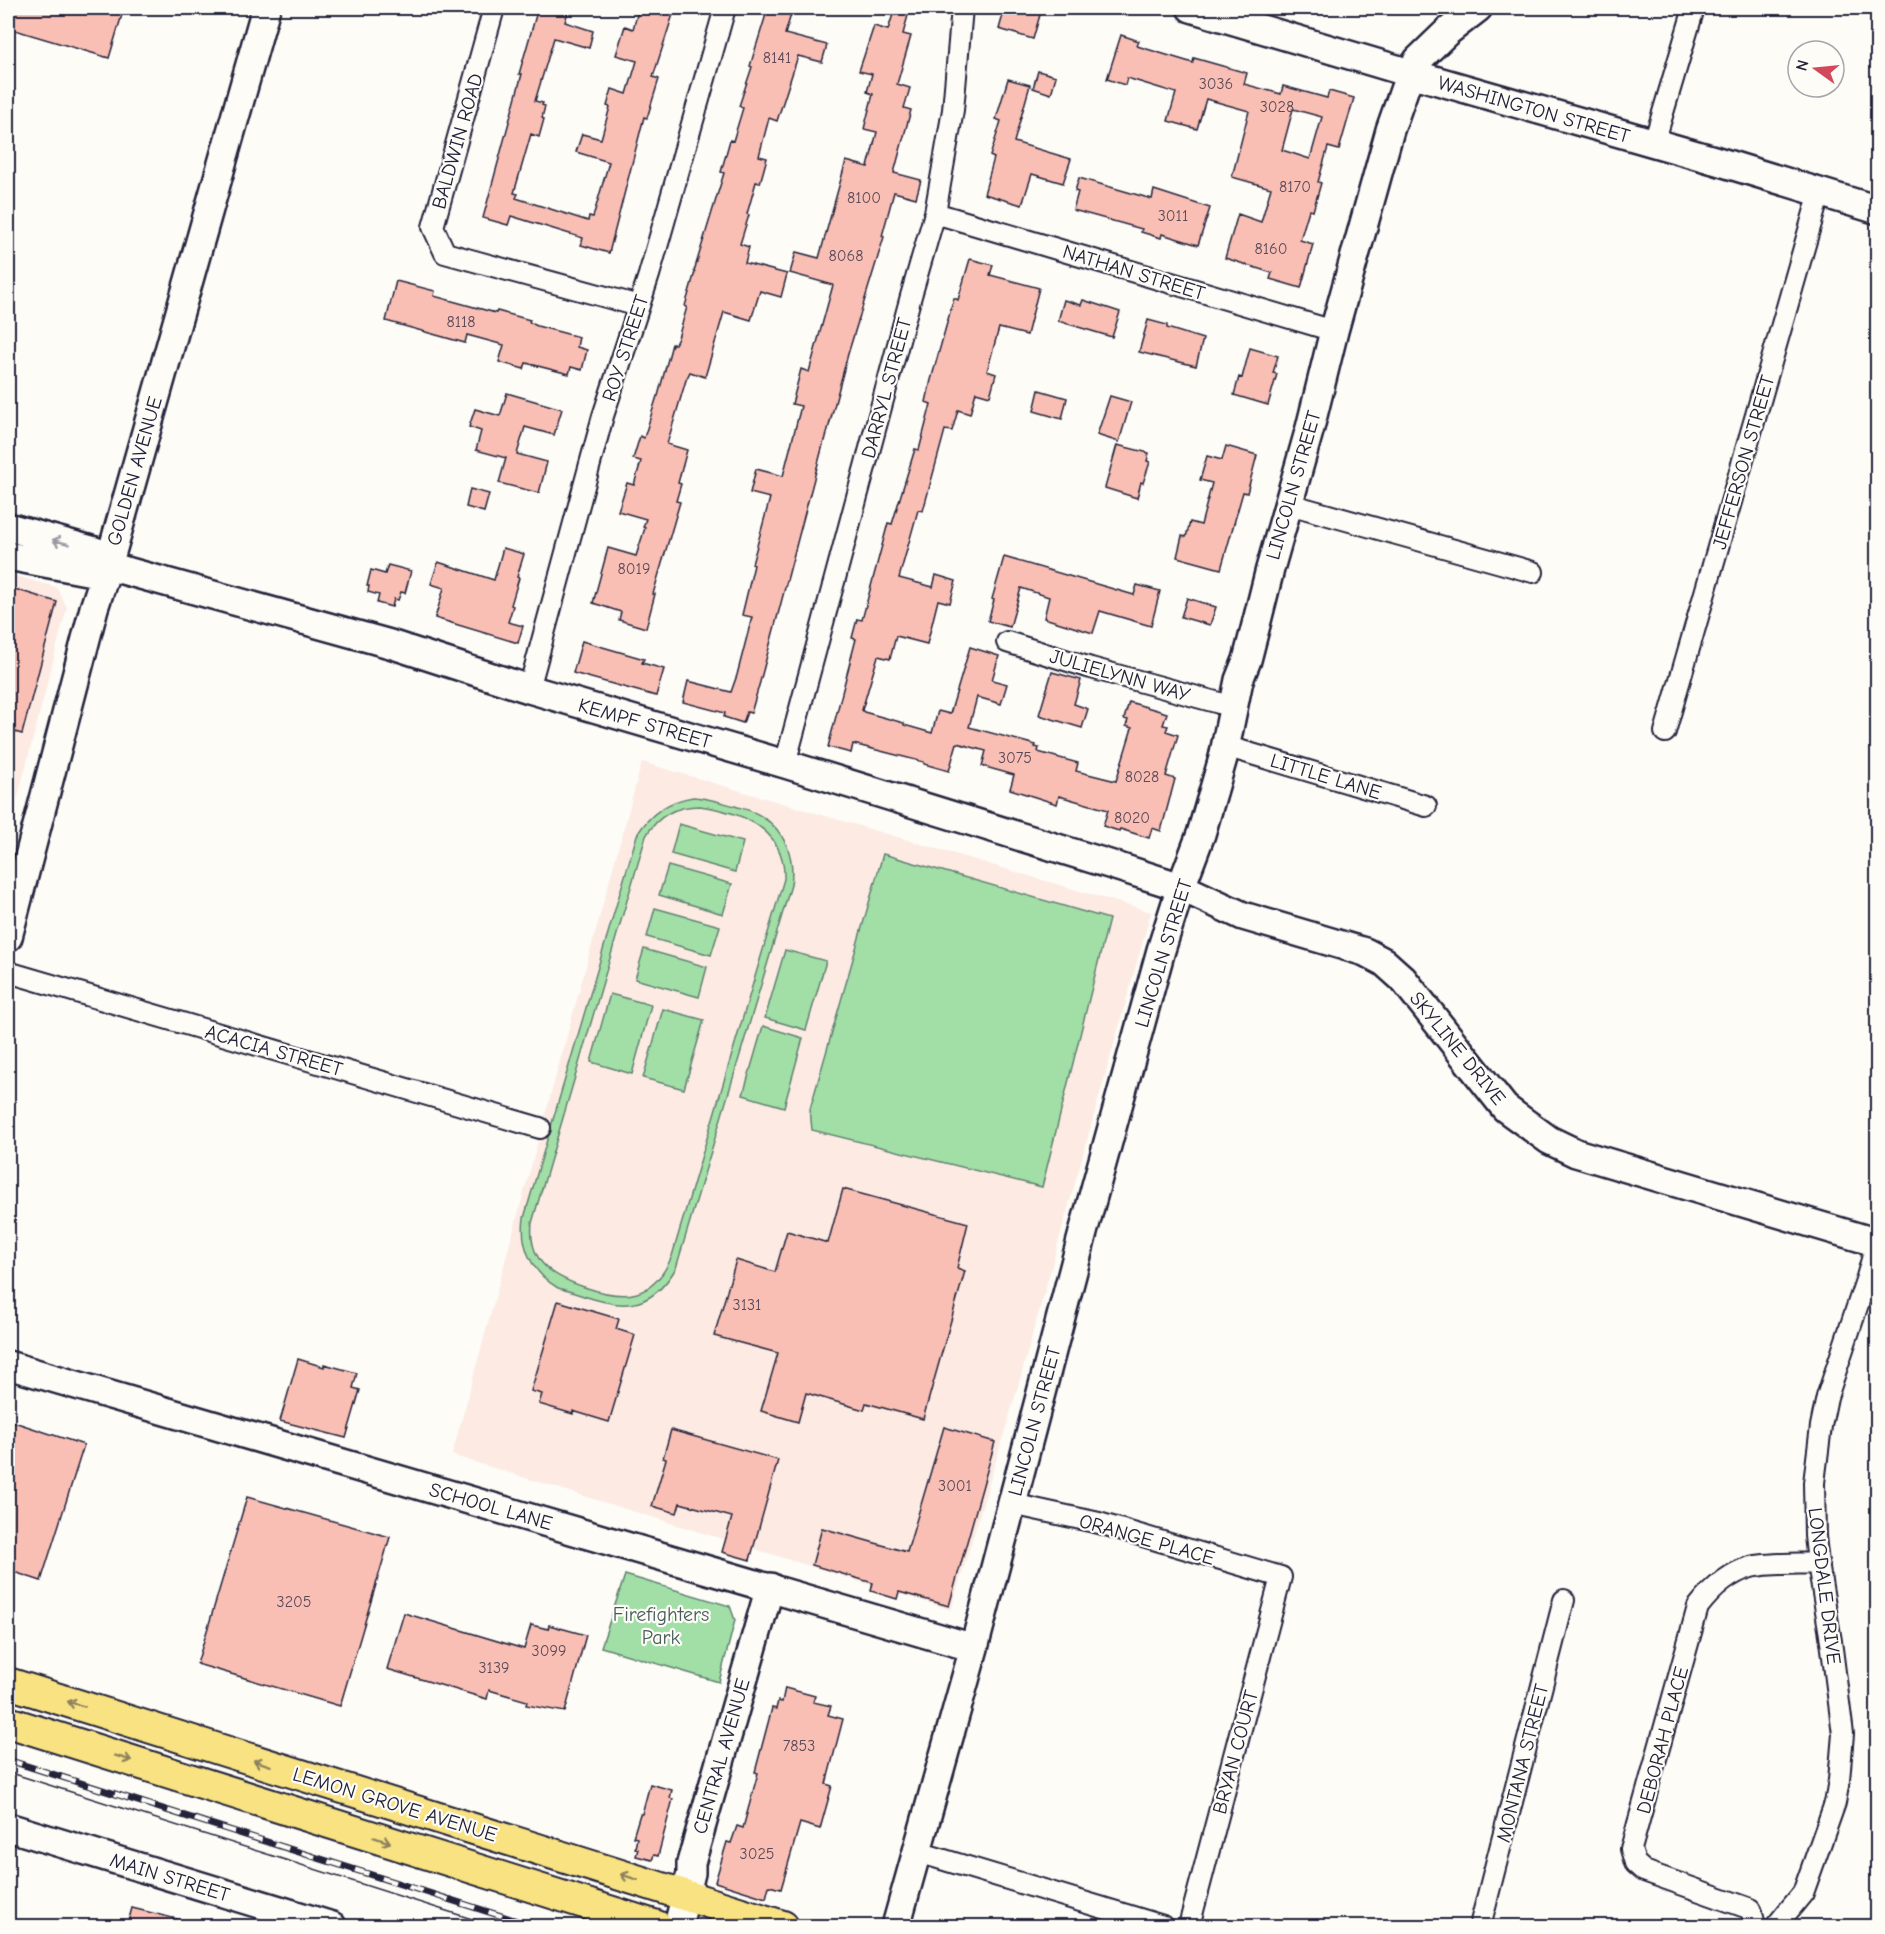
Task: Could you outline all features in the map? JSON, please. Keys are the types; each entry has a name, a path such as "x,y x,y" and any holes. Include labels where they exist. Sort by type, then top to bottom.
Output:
{"main road":[{"name":"LEMON GROVE AVENUE","path":"8,1683 783,1926"},
{"name":"LEMON GROVE AVENUE","path":"8,1722 657,1926"}],"street":[{"name":"GOLDEN AVENUE","path":"8,937 94,608 108,566 266,8"},
{"name":"BALDWIN ROAD","path":"494,8 433,227 445,253 639,306"},
{"name":"ROY STREET","path":"529,689 603,416 639,306 725,8"},
{"name":"DARRYL STREET","path":"785,764 935,213 952,110 962,8"},
{"name":"WASHINGTON STREET","path":"1191,8 1878,210"},
{"name":"LINCOLN STREET","path":"896,1926 974,1648 1158,960 1181,887 1201,834 1226,746 1239,680 1247,660 1384,148 1410,74 1418,60 1478,8"},
{"path":"1654,143 1694,8"},
{"name":"JEFFERSON STREET","path":"1665,732 1820,192"},
{"name":"NATHAN STREET","path":"935,213 1334,331"},
{"path":"1289,504 1533,572"},
{"name":"KEMPF STREET","path":"8,527 95,551 108,566 390,644 529,689 785,764 1181,887"},
{"name":"KEMPF STREET","path":"8,556 92,572 108,566"},
{"name":"JULIELYNN WAY","path":"1007,642 1091,668 1234,707"},
{"name":"LITTLE LANE","path":"1226,746 1426,806"},
{"name":"SKYLINE DRIVE","path":"1181,887 1243,916 1365,952 1384,962 1403,979 1505,1108 1549,1140 1576,1153 1877,1241"},
{"name":"ACACIA STREET","path":"8,972 540,1128"},
{"name":"LONGDALE DRIVE","path":"1776,1926 1785,1918 1803,1893 1834,1803 1842,1758 1841,1705 1818,1563 1814,1483 1827,1397 1868,1277 1877,1241"},
{"name":"SCHOOL LANE","path":"8,1365 974,1648"},
{"name":"ORANGE PLACE","path":"1012,1504 1099,1523 1281,1577"},
{"name":"DEBORAH PLACE","path":"1755,1926 1751,1909 1644,1871 1635,1863 1631,1849 1698,1607 1724,1581 1751,1567 1818,1563"},
{"name":"BRYAN COURT","path":"1189,1926 1281,1577"},
{"name":"CENTRAL AVENUE","path":"678,1926 691,1873 691,1863 770,1587"},
{"name":"MONTANA STREET","path":"1480,1926 1564,1600"},
{"name":"MAIN STREET","path":"8,1827 332,1926"},
{"path":"918,1852 1163,1926"}],"shaded area":[{"path":"8,574 56,587 67,607 8,835"},
{"path":"642,762 1151,912 1014,1400 951,1610 452,1455"}],"green space":[{"path":"693,797 725,803 755,813 770,822 783,837 790,855 791,885 676,1268 663,1286 651,1297 637,1303 608,1303 558,1288 541,1275 526,1249 524,1218 637,835 660,809","holes":["691,806 716,809 746,819 769,836 778,847 783,862 784,879 672,1256 664,1271 647,1289 625,1295 612,1294 584,1287 562,1278 544,1266 534,1248 532,1223 646,836 656,822 668,813"]},
{"path":"679,824 743,842 735,872 671,854"},
{"path":"883,854 1109,919 1042,1187 812,1130 810,1109"},
{"path":"668,866 732,884 723,914 659,895"},
{"path":"655,908 720,926 711,955 647,937"},
{"path":"644,949 707,967 699,997 635,979"},
{"path":"785,950 826,961 806,1030 765,1018"},
{"path":"610,994 651,1005 632,1074 591,1062"},
{"path":"663,1009 704,1020 684,1089 643,1078"},
{"path":"763,1026 803,1038 784,1107 743,1095"},
{"name":"Firefighters Park","path":"625,1575 730,1606 735,1620 719,1682 601,1647"}],"building":[{"path":"8,8 124,8 109,58 8,28"},
{"path":"538,8 569,8 565,22 593,31 589,48 554,38 535,101 545,106 542,118 544,119 539,137 531,134 514,193 518,194 516,198 588,221 589,216 593,217 609,162 576,152 582,134 601,139 610,107 607,106 612,89 627,94 637,61 616,55 625,26 633,29 639,8 675,8 653,77 659,79 647,118 644,117 609,253 581,245 583,238 511,216 508,225 483,218"},
{"path":"768,8 793,8 785,34 827,45 822,62 798,56 777,121 769,118 759,156 767,158 760,183 756,182 740,244 749,247 745,263 787,274 781,297 760,291 751,320 724,312 705,377 690,372 686,380 667,444 687,450 678,483 681,484 676,501 680,502 653,594 655,594 646,628 619,620 621,612 593,603 608,548 636,556 645,528 643,527 646,519 618,511 627,483 634,485 641,461 633,459 640,436 644,438 672,344 675,344 678,338 694,271 724,173 721,172 730,140 733,141 743,108 739,106"},
{"path":"895,8 910,8 903,34 911,36 897,84 910,88 904,108 911,110 894,173 921,180 916,198 894,192 882,236 884,237 848,354 760,682 751,713 747,712 743,723 724,717 725,713 683,702 688,681 731,692 737,675 752,617 742,615 754,565 752,564 770,498 750,493 756,469 783,476 801,406 792,404 801,369 809,372 833,285 790,273 796,252 819,258 846,161 868,167 877,132 864,129 873,94 867,92 872,74 859,71 874,26 888,30"},
{"path":"1005,8 1042,8 1033,39 999,29"},
{"path":"1121,35 1139,41 1137,46 1193,63 1194,58 1247,73 1244,84 1281,94 1283,86 1327,98 1329,91 1354,98 1339,150 1328,147 1313,211 1309,210 1300,240 1313,244 1301,288 1270,279 1272,273 1225,258 1238,214 1261,222 1271,188 1232,177 1249,111 1206,99 1197,129 1168,121 1176,93 1127,78 1125,85 1107,79","holes":["1293,109 1322,117 1310,159 1282,150"]},
{"path":"1038,71 1056,76 1051,94 1033,88"},
{"path":"1008,79 1030,85 1014,142 1071,159 1063,183 1032,174 1022,205 984,194 994,158 990,156 1001,121 996,119"},
{"path":"1079,178 1152,199 1154,190 1210,208 1198,245 1162,234 1161,238 1141,232 1142,229 1073,210"},
{"path":"970,259 993,265 990,275 1039,288 1027,335 999,328 987,371 996,374 990,396 976,392 970,414 958,410 952,431 945,430 923,511 918,510 899,578 933,587 936,575 956,581 950,603 938,600 927,644 896,636 890,659 878,656 862,710 932,733 938,711 950,714 970,647 999,656 992,680 1007,684 1001,704 977,697 969,727 1036,745 1035,747 1039,748 1038,752 1078,763 1076,771 1116,781 1132,728 1126,726 1128,720 1124,719 1129,702 1167,713 1163,725 1168,726 1166,731 1178,735 1166,776 1175,779 1161,831 1152,828 1149,838 1103,826 1108,810 1059,796 1057,804 1010,789 1014,775 982,766 986,751 957,743 949,771 924,764 924,762 853,744 851,753 828,747 856,639 852,638 857,619 862,620 888,523 892,524 915,449 919,450 931,404 926,402 931,380 954,298 958,300"},
{"path":"396,281 435,291 434,296 530,320 529,322 537,326 579,337 577,347 587,350 582,370 571,367 569,374 526,363 524,369 499,362 504,345 467,335 465,343 386,321"},
{"path":"1064,300 1081,305 1083,300 1120,312 1112,337 1058,321"},
{"path":"1148,320 1203,339 1196,366 1139,352"},
{"path":"1250,348 1278,356 1273,373 1277,374 1268,405 1234,395 1239,377 1242,378"},
{"path":"1039,390 1067,398 1062,419 1034,411"},
{"path":"507,393 562,409 554,435 525,427 517,454 547,462 539,493 499,483 506,458 476,450 481,431 469,427 475,409 500,416"},
{"path":"1110,396 1131,402 1119,442 1097,435"},
{"path":"1117,445 1149,453 1147,461 1150,462 1137,498 1105,488"},
{"path":"1226,446 1257,455 1247,493 1243,492 1221,569 1177,557 1182,536 1186,537 1190,522 1201,525 1212,483 1200,480 1207,456 1222,460"},
{"path":"470,489 489,494 484,512 466,507"},
{"path":"503,548 524,554 508,622 523,626 518,643 435,618 444,588 431,584 438,562 494,580"},
{"path":"1004,557 1134,595 1137,585 1160,591 1151,626 1100,611 1093,633 1044,618 1049,597 1021,588 1010,627 988,621"},
{"path":"388,565 411,571 405,593 401,592 398,600 394,599 392,607 377,603 379,595 368,592 369,586 367,586 371,570 385,574"},
{"path":"8,587 57,602 22,734 8,730"},
{"path":"1187,598 1216,607 1210,625 1181,617"},
{"path":"582,641 644,659 642,663 664,669 656,696 573,673"},
{"path":"1052,672 1081,680 1074,704 1088,709 1082,728 1039,715"},
{"path":"843,1189 968,1223 957,1268 965,1271 923,1419 866,1403 864,1410 806,1393 798,1422 761,1411 778,1353 714,1336 736,1260 775,1272 787,1231 828,1243"},
{"path":"558,1301 619,1319 616,1329 635,1335 609,1422 539,1404 542,1394 531,1391"},
{"path":"298,1359 357,1373 353,1388 360,1390 346,1438 280,1421"},
{"path":"8,1420 84,1445 41,1581 8,1570"},
{"path":"944,1427 995,1442 949,1606 899,1592 897,1599 871,1591 873,1583 812,1565 822,1528 907,1552"},
{"path":"671,1430 778,1460 750,1560 722,1552 732,1517 680,1503 677,1513 652,1506 666,1459 663,1458"},
{"path":"247,1497 390,1537 340,1706 197,1664"},
{"path":"404,1613 524,1649 531,1625 548,1629 549,1625 586,1635 565,1712 526,1705 527,1701 489,1690 487,1699 387,1669"},
{"path":"785,1688 815,1696 813,1702 831,1706 828,1715 843,1719 826,1784 832,1786 820,1829 800,1823 781,1889 769,1886 766,1898 715,1882 727,1842 731,1843 737,1826 743,1828 772,1708 776,1709 778,1701 782,1702"},
{"path":"650,1784 672,1790 670,1798 673,1799 658,1856 654,1855 652,1860 636,1856 637,1838 633,1837"},
{"path":"132,1908 185,1921 184,1926 127,1926"}],"tram line":[{"path":"8,1772 494,1926"}],"railway":[{"path":"8,1760 533,1926"}]}
